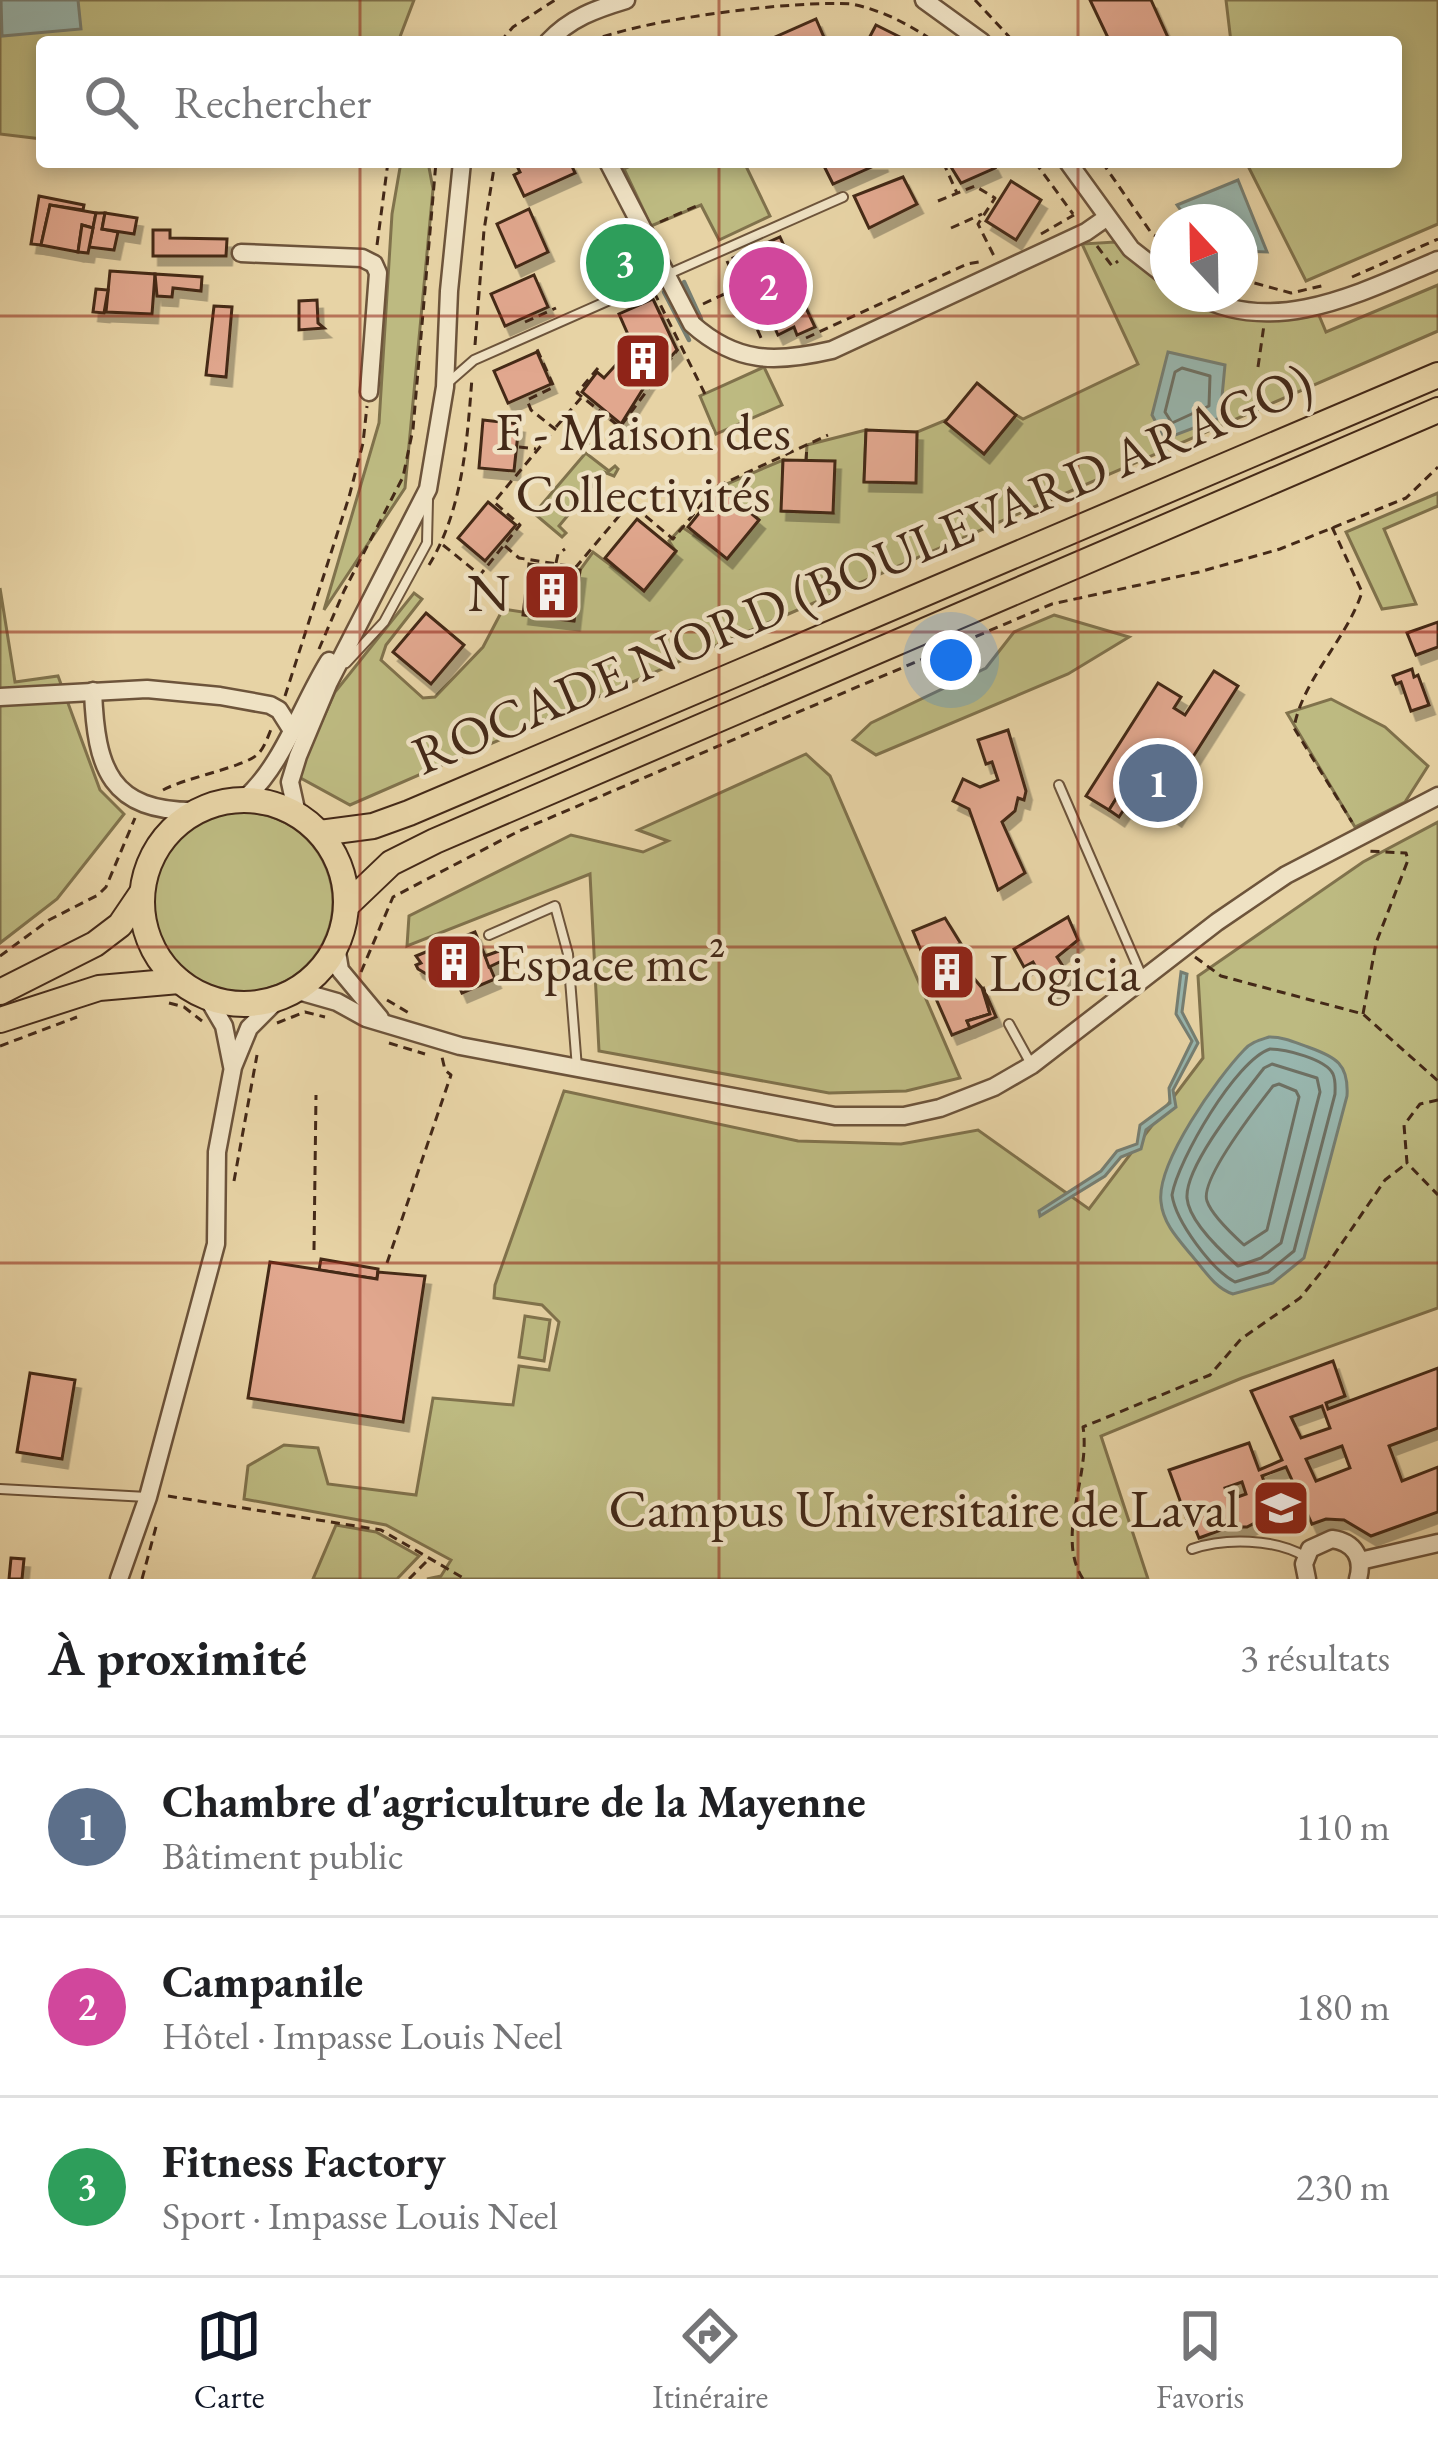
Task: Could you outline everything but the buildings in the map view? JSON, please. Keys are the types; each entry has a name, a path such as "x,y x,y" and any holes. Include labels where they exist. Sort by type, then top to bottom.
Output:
{"main road":[{"name":"ROCADE NORD (BOULEVARD ARAGO)","path":"320,832 374,826 409,813 1438,375"},
{"path":"346,905 391,863 435,841 1438,410"},
{"path":"244,799 272,803 320,832 344,879 346,905 336,946 311,979 287,994 243,1004 207,997 179,981 157,957 144,926 141,893 158,845 175,826 196,811 244,799"},
{"path":"0,992 120,926 141,893"},
{"path":"0,1020 99,988 179,981"}],"street":[{"path":"553,36 588,12 626,0"},
{"path":"924,0 974,36"},
{"path":"297,814 290,782 329,682 428,489 445,388 462,168"},
{"path":"611,168 692,324 715,344 832,350 1086,232 1106,218"},
{"path":"1072,168 1131,249 1150,264"},
{"path":"241,253 362,258 374,264 378,273 369,392"},
{"path":"1258,312 1326,305 1438,260"},
{"path":"244,799 273,769 290,729 383,574"},
{"path":"0,697 147,689 220,696 279,710 290,729"},
{"path":"93,691 94,724 108,770 127,797 164,811 196,811"},
{"path":"119,1579 148,1497 216,1244 218,1152 234,1054 249,1028 287,994 337,1002 366,1018 460,1046 835,1116 904,1116 994,1087 1032,1065 1286,875 1438,796"},
{"path":"336,946 340,970 351,986 380,1018 403,1029"},
{"path":"207,997 234,1054"},
{"path":"1306,1579 1306,1556 1316,1544 1332,1539 1353,1547 1359,1570 1438,1543"}],"lane":[{"path":"445,388 474,360 556,325 663,268 723,250 844,196"},
{"path":"329,682 384,622 427,543 428,489"},
{"path":"1059,785 1144,980"},
{"path":"489,935 555,905 568,954 577,1068"},
{"path":"1010,1024 1032,1065"},
{"path":"0,1490 148,1497"},
{"path":"1192,1549 1219,1540 1294,1550 1306,1556"}],"path":[{"path":"505,36 555,0"},
{"path":"975,0 1008,36"},
{"path":"603,36 674,18 799,3 848,4 896,17 926,36"},
{"path":"374,264 387,168"},
{"path":"317,652 404,477 413,429 435,168"},
{"path":"946,168 957,193"},
{"path":"1106,168 1150,231"},
{"path":"804,338 967,264 996,259 978,224 995,198 975,185 938,201"},
{"path":"950,228 986,212"},
{"path":"1036,237 1074,215"},
{"path":"1258,284 1291,293 1340,282 1438,239"},
{"path":"723,250 768,348"},
{"path":"700,305 739,287"},
{"path":"555,429 531,410 527,400 554,387 525,322 556,308"},
{"path":"1258,367 1265,312"},
{"path":"598,368 577,393 620,427 680,347"},
{"path":"0,956 49,920 98,896 143,806 188,777 244,764 262,751 298,664 349,497 369,392"},
{"path":"442,544 480,575 520,525 494,502 582,397"},
{"path":"504,545 519,557 576,568 630,503 673,538 716,487 828,435"},
{"path":"806,460 807,445"},
{"path":"519,447 538,449"},
{"path":"351,986 363,969 393,896 519,831 1052,604 1280,549 1406,498 1438,467"},
{"path":"1332,527 1362,592 1336,649 1297,706 1294,728 1370,853 1397,850 1406,853 1408,860 1376,943 1363,1014"},
{"path":"556,565 558,554 565,549"},
{"path":"279,710 294,692"},
{"path":"1185,947 1220,976 1363,1014 1438,1082"},
{"path":"375,989 392,1004 423,1019"},
{"path":"163,1002 184,1007 202,1022 218,1047 234,1054 257,1053 233,1191"},
{"path":"273,1025 305,1012 326,1017 337,1002"},
{"path":"0,1046 76,1017"},
{"path":"387,1263 451,1075 442,1058"},
{"path":"314,1250 316,1095"},
{"path":"1438,1100 1420,1104 1404,1125 1407,1163 1438,1195"},
{"path":"1083,1579 1072,1562 1071,1544 1087,1453 1083,1427 1210,1375 1241,1339 1300,1298 1385,1180 1407,1163"},
{"path":"148,1497 381,1530 465,1579"},
{"path":"142,1579 160,1513"},
{"path":"409,1579 432,1557"}],"shaded area":[{"path":"0,0 414,0 400,36 36,36 36,138 0,134"},
{"path":"1226,0 1438,0 1438,224 1306,281 1249,168 1402,168 1402,36 1230,36"},
{"path":"400,168 429,168 433,189 405,488 324,610 379,423 392,214"},
{"path":"747,168 770,216 719,240 701,205 651,226 624,169"},
{"path":"1115,242 1150,265 1150,312 1318,313 1326,332 1438,285 1438,331 350,805 297,776 335,692 414,593 422,599 386,645 381,660 423,698 435,697 483,647 503,609 574,620 580,570 593,552 644,590 676,552 669,541 682,527 728,558 759,520 722,486 783,460 782,511 833,513 806,461 807,445 866,430 864,481 915,483 917,432 946,420 984,454 1016,415 1023,419 1138,364 1082,244"},
{"path":"764,367 782,405 716,434 700,396"},
{"path":"584,441 588,444 583,451 609,471 618,469 614,476 604,472 559,526 566,533 562,537 530,510 538,509 584,455 578,448"},
{"path":"1438,493 1438,506 1384,529 1416,604 1382,609 1346,532"},
{"path":"0,588 15,682 58,676 100,790 124,814 57,899 0,943"},
{"path":"1054,615 1129,637 1068,674 876,755 853,740 871,723 986,668 1014,632"},
{"path":"1331,699 1385,727 1428,766 1405,802 1355,827 1287,713"},
{"path":"806,754 830,776 960,1078 906,1091 829,1093 599,1051 590,874 407,946 409,916 571,835 643,852 668,841 638,830"},
{"path":"243,812 277,819 307,838 326,868 333,902 326,936 307,966 277,985 243,992 209,985 179,966 160,936 153,902 160,868 179,838 209,819"},
{"path":"1438,822 1438,1308 1242,1378 1101,1436 1148,1579 427,1579 441,1576 451,1560 386,1525 244,1499 248,1466 284,1445 318,1448 328,1484 416,1495 433,1398 513,1405 519,1366 549,1370 559,1322 542,1305 494,1298 564,1091 798,1141 901,1144 978,1130 1089,1209 1203,1058 1198,976 1363,862"},
{"path":"525,1316 550,1320 544,1361 519,1357"},
{"path":"336,1525 376,1532 419,1556 397,1579 313,1579"}],"water":[{"path":"1,0 78,0 81,29 2,36"},
{"path":"1238,180 1248,204 1179,204"},
{"path":"1258,230 1267,252 1258,252"},
{"path":"1168,352 1225,365 1220,418 1165,439 1152,415"},
{"path":"1181,972 1187,974 1182,1012 1198,1043 1173,1090 1176,1107 1146,1130 1141,1149 1121,1157 1105,1176 1040,1216 1039,1211 1101,1171 1117,1151 1137,1144 1140,1125 1170,1103 1169,1088 1192,1041 1176,1014"},
{"path":"1269,1037 1333,1058 1346,1076 1347,1096 1304,1258 1273,1283 1233,1294 1211,1278 1172,1231 1162,1210 1162,1185 1178,1144 1219,1080 1247,1047"}],"waterway":[{"path":"684,282 701,319"},
{"path":"664,292 689,340"}],"place":[{"name":"Fitness Factory","path":"625,263"},
{"name":"Campanile","path":"768,286"},
{"name":"F - Maison des Collectivités","path":"643,361"},
{"name":"N","path":"552,592"},
{"name":"Chambre d'agriculture de la Mayenne","path":"1158,783"},
{"name":"Espace mc²","path":"454,962"},
{"name":"Logicia","path":"947,972"},
{"name":"Campus Universitaire de Laval","path":"1281,1508"}]}
